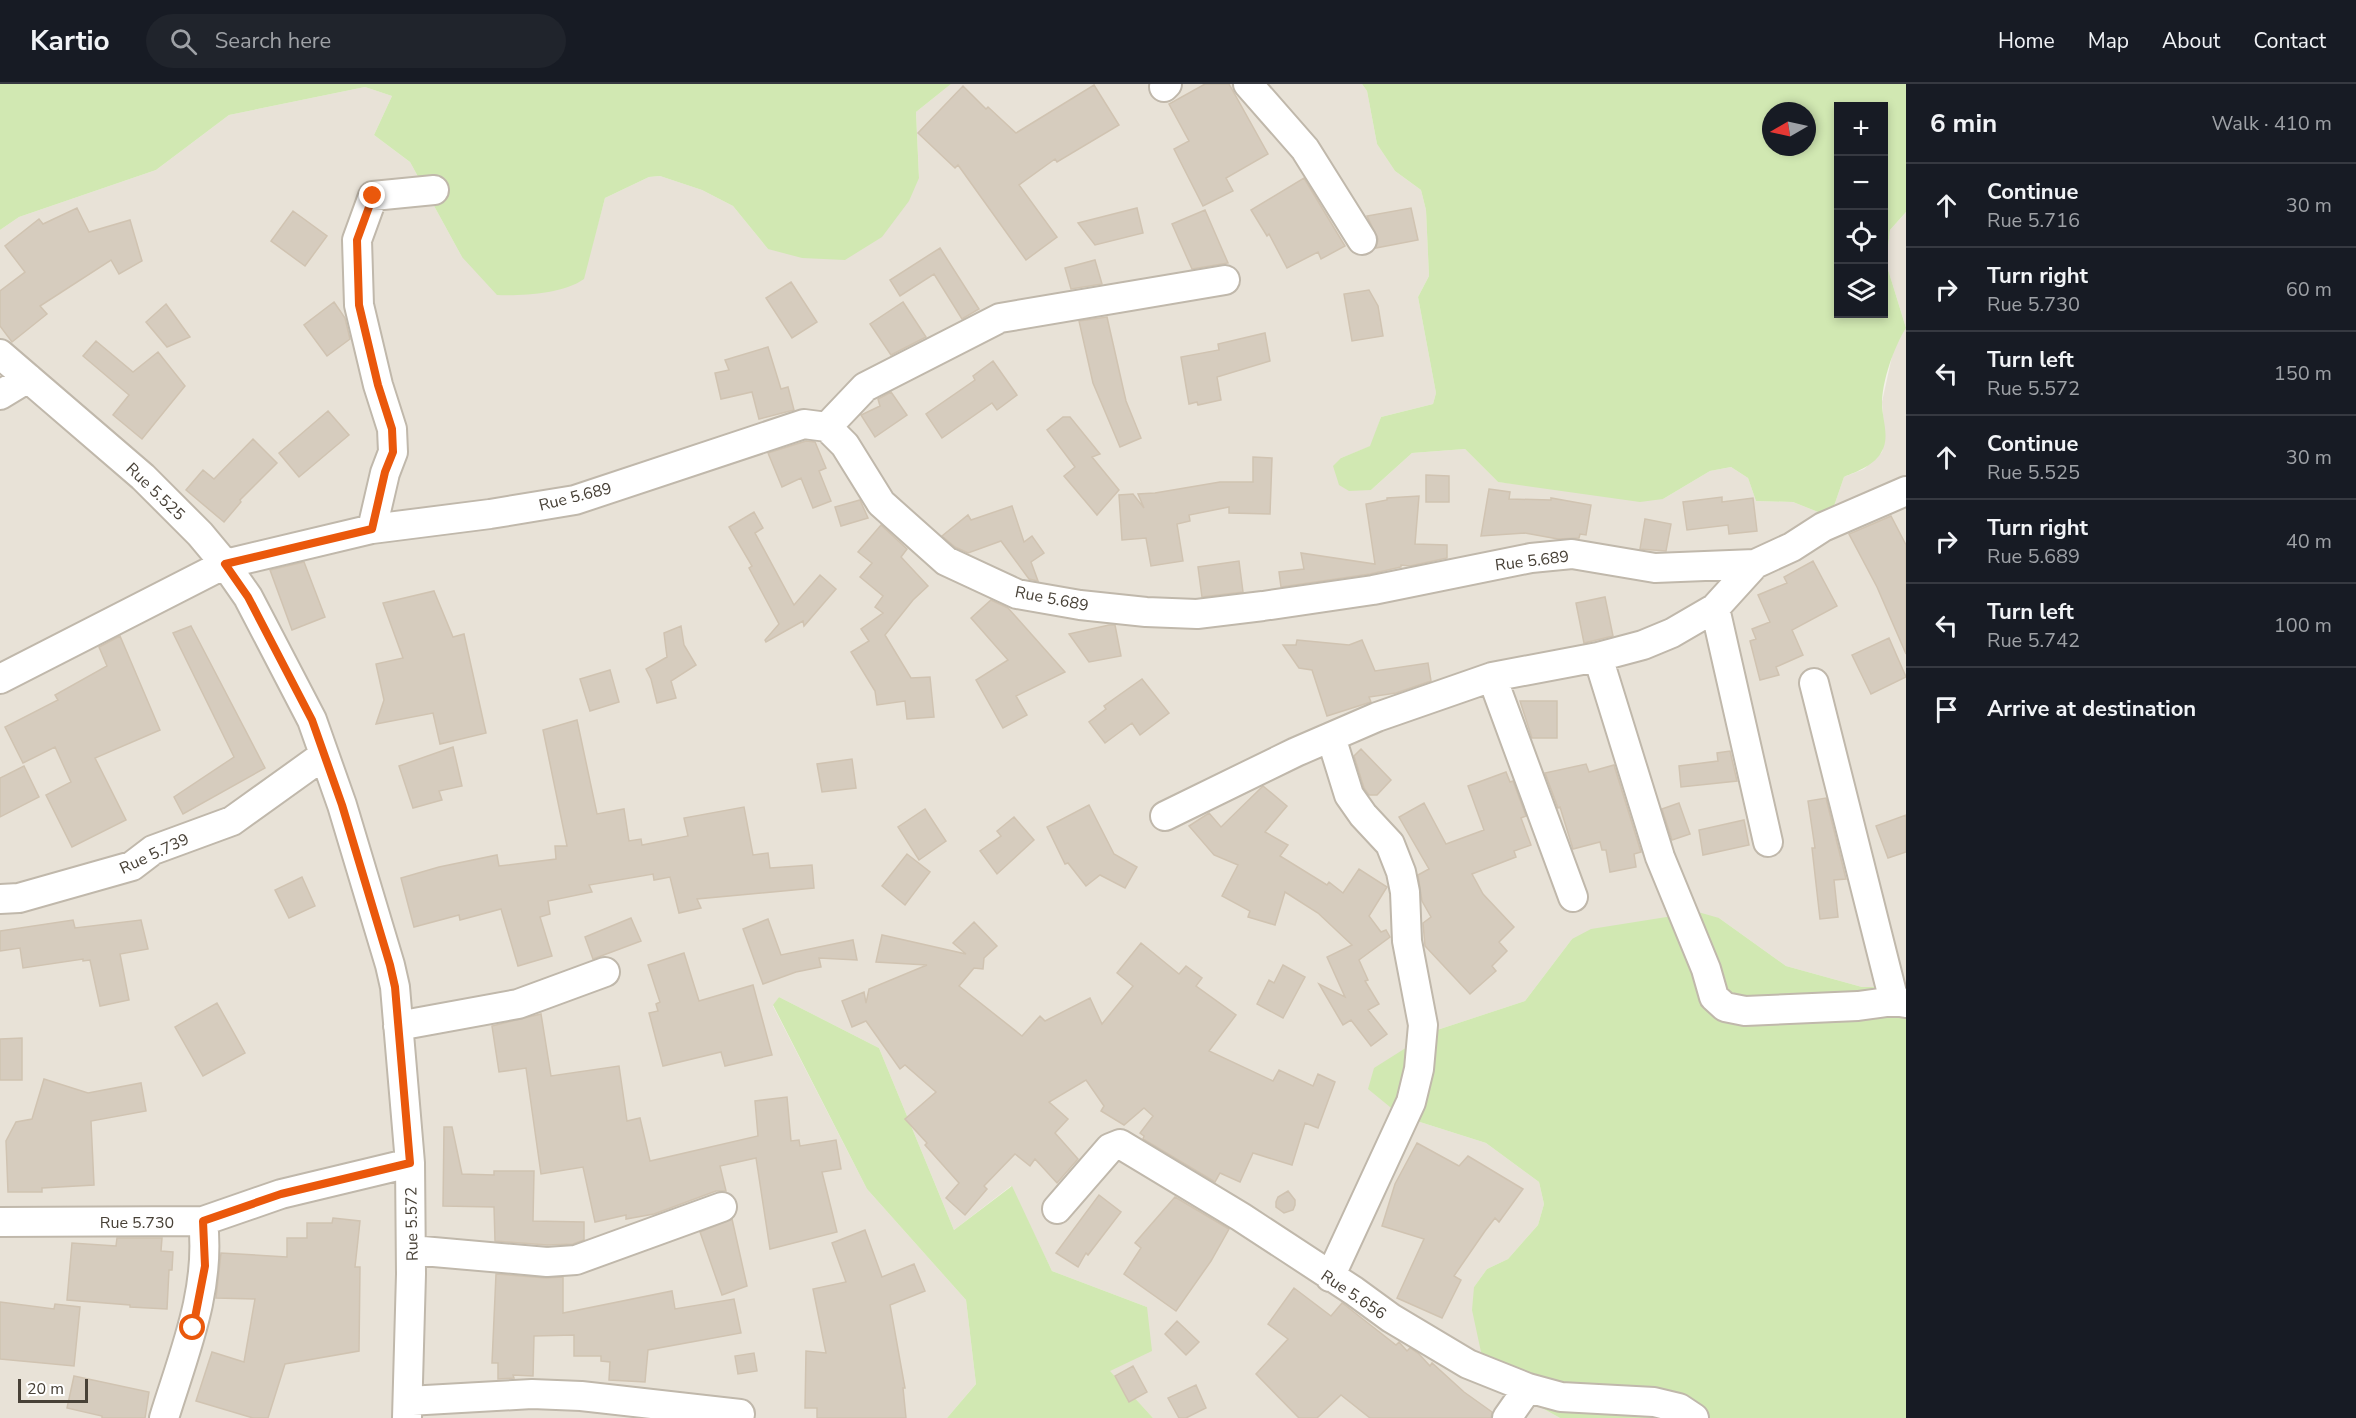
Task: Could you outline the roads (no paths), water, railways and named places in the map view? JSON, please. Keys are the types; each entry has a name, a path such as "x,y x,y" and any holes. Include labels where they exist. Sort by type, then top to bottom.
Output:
{"street":[{"path":"1248,84 1305,149 1362,240"},
{"path":"372,529 385,472 393,452 392,429 378,385 359,305 357,240 373,196 434,190"},
{"path":"826,427 865,387 1000,318 1224,280"},
{"name":"Rue 5.525","path":"0,354 143,477 200,534 248,597 278,656"},
{"path":"0,395 28,378"},
{"name":"Rue 5.689","path":"0,679 225,564 372,529 490,514 575,500 804,423 826,427 845,445 881,503 946,561 1017,594 1080,605 1146,612 1197,614 1373,590 1532,558 1572,554 1655,568 1755,564 1792,547 1823,527 1906,491"},
{"path":"1165,816 1296,752 1377,717 1492,677 1598,657 1643,645 1672,633 1715,608 1755,564"},
{"path":"1715,608 1768,842"},
{"name":"Rue 5.572","path":"278,656 312,720 342,805 390,965 398,1026 410,1163 408,1410"},
{"path":"1598,657 1660,856 1706,969 1714,997 1725,1007 1745,1011 1900,1002 1814,683"},
{"path":"1492,677 1573,897"},
{"path":"1330,1277 1411,1102 1419,1069 1423,1025 1407,941 1405,892 1401,872 1390,844 1363,815 1349,795 1331,737"},
{"name":"Rue 5.739","path":"0,899 19,898 132,866 153,850 232,820 324,755"},
{"path":"398,1026 518,1004 605,972"},
{"name":"Rue 5.656","path":"1057,1209 1110,1148 1120,1144 1241,1217 1354,1291 1398,1323 1468,1364 1528,1388 1561,1397 1654,1402 1679,1408 1694,1418"},
{"name":"Rue 5.730","path":"0,1222 203,1221 281,1194 410,1163"},
{"path":"411,1250 547,1262 576,1260 722,1207"},
{"path":"164,1418 193,1328 201,1294 205,1266 203,1221"},
{"path":"1507,1418 1528,1388"},
{"path":"408,1410 532,1394 581,1396 740,1414"}]}
